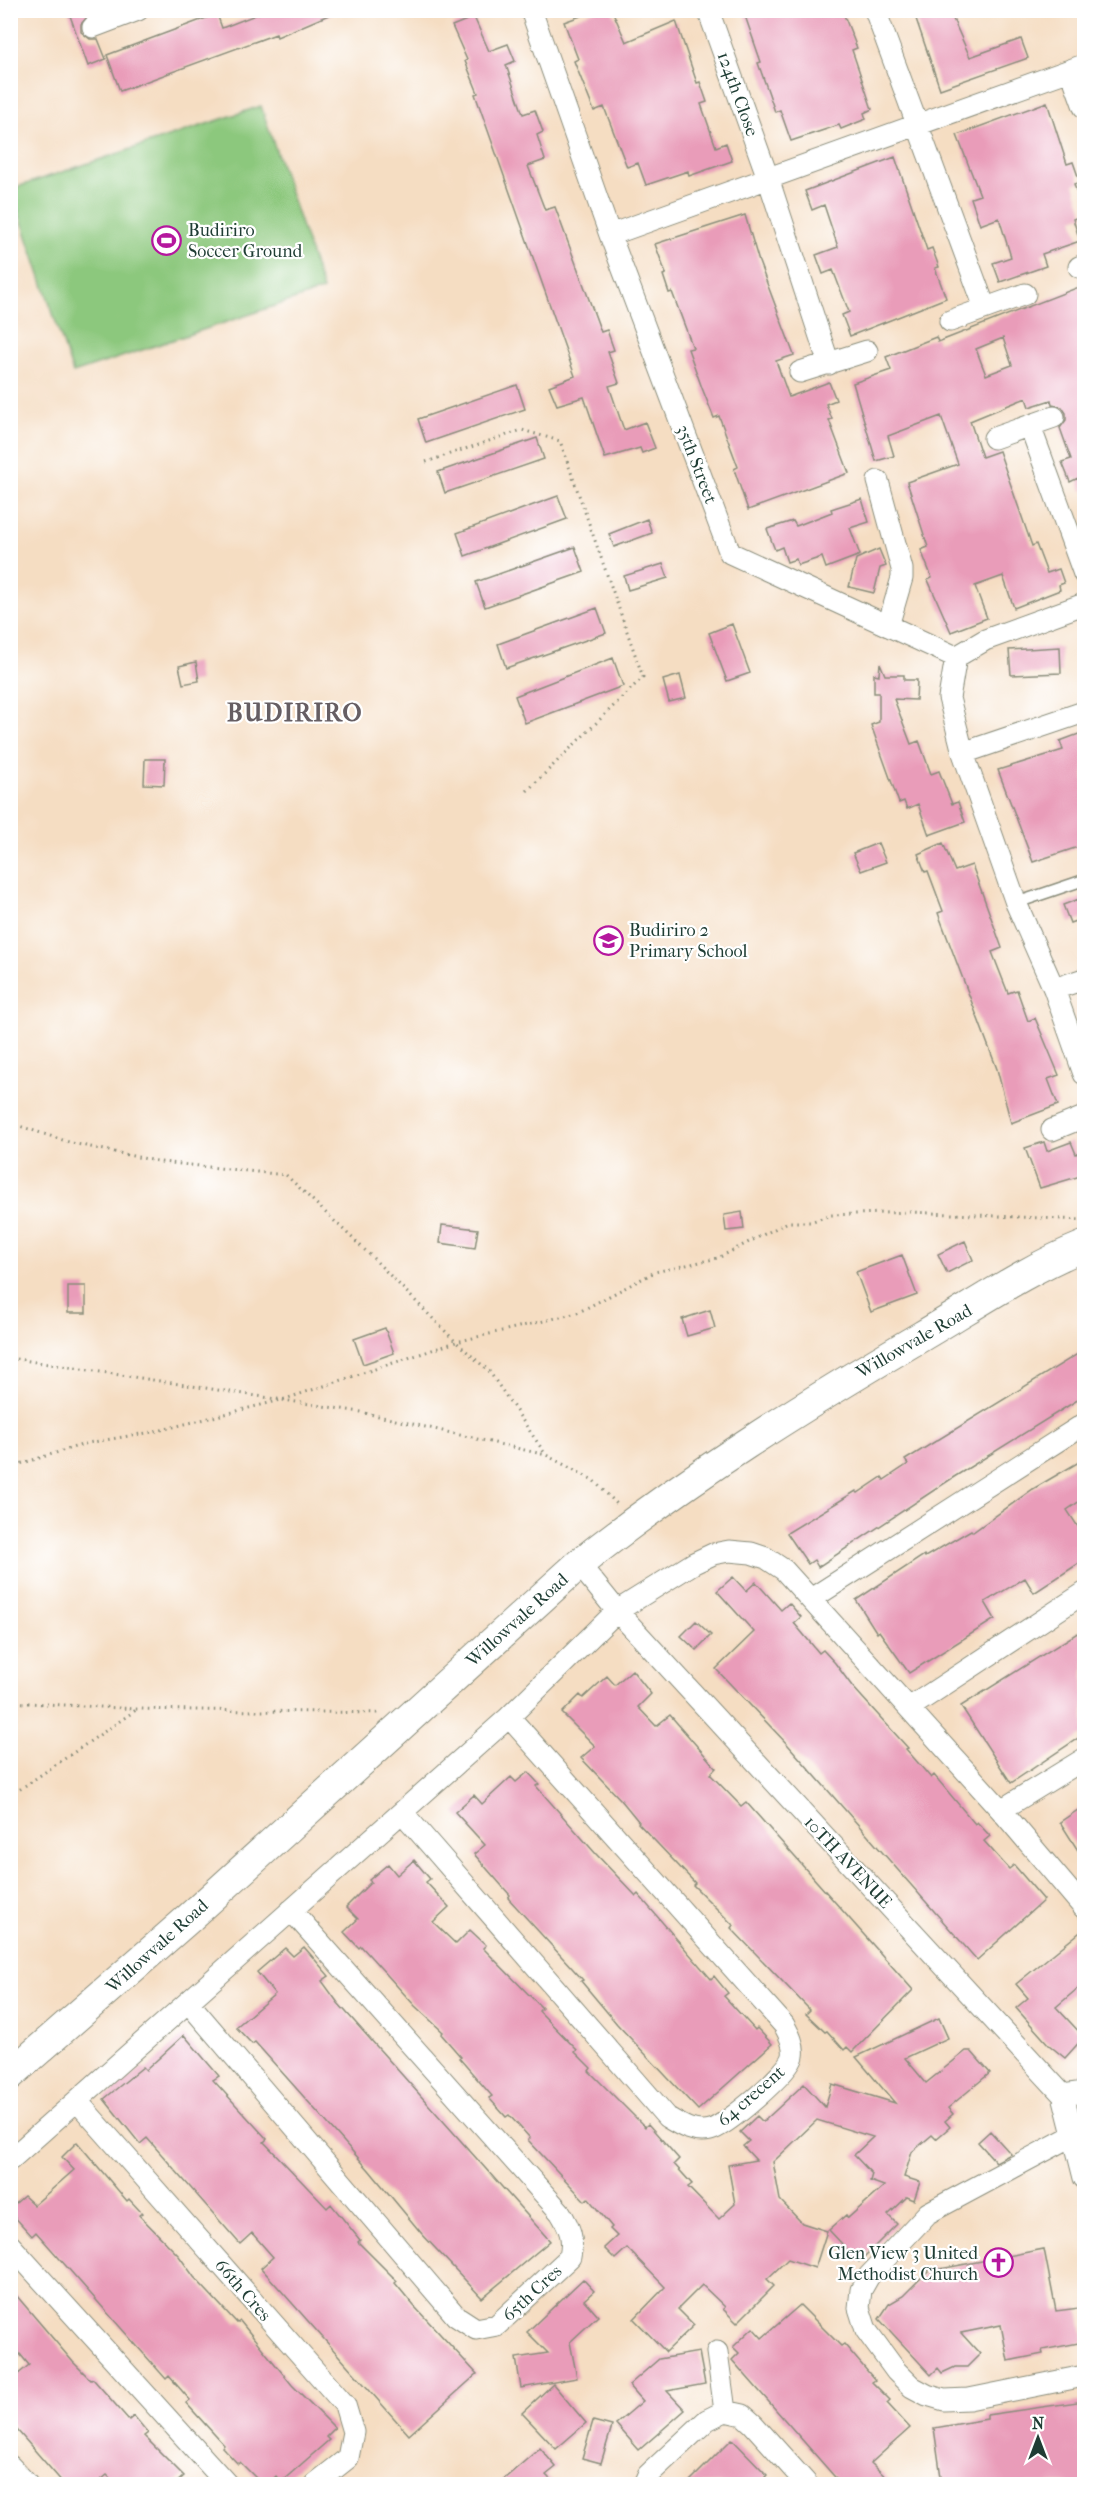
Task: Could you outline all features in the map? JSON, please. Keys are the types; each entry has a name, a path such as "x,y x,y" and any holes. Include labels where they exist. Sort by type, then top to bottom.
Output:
{"street":[{"path":"93,27 138,10"},
{"name":"35th Street","path":"531,10 610,235 730,553 956,657"},
{"name":"124th Close","path":"708,10 768,178 829,364"},
{"path":"875,10 985,308"},
{"path":"610,235 1078,68 1084,107"},
{"path":"950,321 1025,294"},
{"path":"800,372 867,351"},
{"path":"994,438 1054,417"},
{"path":"1030,426 1084,574"},
{"path":"878,481 902,569 902,578 888,626"},
{"path":"1084,604 985,640 956,657 949,698 963,753 1016,903 1054,989 1084,1074"},
{"path":"963,753 1084,712"},
{"path":"1054,989 1084,979"},
{"path":"1052,1130 1084,1117"},
{"name":"Willowvale Road","path":"10,2075 579,1564 633,1521 739,1447 843,1383 1044,1263 1084,1246"},
{"path":"811,1599 1084,1424"},
{"path":"10,2160 509,1717 617,1611 693,1563 729,1551 751,1553 766,1558 784,1570 1001,1810 1084,1908"},
{"name":"10TH AVENUE","path":"579,1564 617,1611 1063,2095"},
{"path":"909,1708 1084,1593"},
{"name":"64 crecent","path":"402,1812 667,2117 696,2131 711,2130 725,2122 785,2071 793,2056 792,2040 784,2025 509,1717"},
{"path":"1001,1810 1084,1759"},
{"name":"65th Cres","path":"188,2002 456,2316 476,2329 497,2325 570,2257 573,2245 571,2229 560,2212 291,1910"},
{"path":"1084,2092 1063,2095 1084,2178"},
{"name":"66th Cres","path":"77,2101 345,2405 353,2432 348,2458 315,2484"},
{"path":"1072,2136 928,2213 869,2277 861,2290 859,2308 866,2330 896,2371 912,2387 927,2395 944,2400 969,2399 1084,2376"},
{"path":"10,2245 227,2484"},
{"path":"717,2352 725,2411"},
{"path":"644,2484 648,2475 699,2428 725,2411 743,2415 748,2419 807,2484"},
{"path":"10,2466 27,2484"}],"lane":[{"path":"1016,903 1084,880"}],"path":[{"path":"426,462 522,430 560,441 643,677 526,792"},
{"path":"10,1123 72,1143 161,1162 286,1175 369,1254 456,1342 489,1371 546,1455"},
{"path":"10,1467 88,1443 153,1432 285,1399 456,1342 577,1313 656,1272 718,1258 788,1222 810,1222 831,1215 909,1212 1084,1220"},
{"path":"10,1358 361,1412 546,1455 593,1480 633,1521"},
{"path":"10,1702 137,1709 393,1713 407,1720"},
{"path":"10,1796 137,1709"}],"green space":[{"name":"Budiriro Soccer Ground","path":"261,106 323,290 73,373 11,189"}],"building":[{"path":"68,10 87,10 89,15 81,24 81,32 90,39 98,39 106,59 88,66"},
{"path":"268,10 338,11 277,37 276,34 120,91 107,55 217,14 222,28"},
{"path":"597,10 612,10 626,42 676,21 697,83 700,82 707,102 701,104 716,147 726,143 732,161 689,176 688,171 646,185 638,163 627,167 604,107 594,111 574,61 578,59 564,22"},
{"path":"743,10 842,10 857,48 852,50 872,109 864,113 866,119 841,129 839,125 791,141 780,110 775,112"},
{"path":"913,10 949,10 970,57 1021,39 1028,58 940,89"},
{"path":"474,17 489,51 508,44 515,61 506,65 523,114 535,110 543,132 537,135 545,160 528,166 545,210 555,207 601,332 607,330 614,350 608,352 619,383 609,386 624,430 645,422 655,448 642,453 640,448 605,458 584,397 557,405 549,386 575,376 475,94 478,93 465,61 467,60 452,26"},
{"path":"1047,102 1067,164 1073,162 1080,182 1074,184 1084,215 1073,219 1080,241 1042,254 1046,266 1000,282 993,263 1011,257 999,218 980,225 971,198 980,195 957,135"},
{"path":"895,157 927,250 932,248 939,267 935,268 946,298 850,336 842,315 849,312 833,270 823,274 816,255 838,247 824,205 812,210 805,191"},
{"path":"745,215 759,262 794,355 776,361 789,397 829,382 836,400 826,404 832,419 829,420 849,473 748,510 734,469 738,467 719,416 714,418 702,388 688,349 693,348 672,292 669,293 663,275 666,274 655,244"},
{"path":"1084,285 1084,491 1082,491 1078,478 1070,482 1062,462 1071,459 1060,428 1066,420 1066,413 1062,407 1052,405 1051,400 1029,407 1026,398 970,421 982,457 999,451 1032,546 1036,544 1047,573 1059,569 1064,583 1059,585 1060,590 1014,608 1003,576 975,586 987,618 951,632 928,580 932,578 921,550 928,547 907,482 958,464 941,416 888,436 894,456 876,461 853,383 891,370 886,357 936,337 938,342","holes":["1003,338 1012,365 986,375 976,349"]},
{"path":"517,385 525,409 426,443 418,419"},
{"path":"537,438 544,459 445,493 438,472"},
{"path":"558,496 567,519 465,556 457,533"},
{"path":"862,499 869,522 850,528 860,555 826,568 822,557 798,565 796,559 787,562 782,547 775,550 767,529 793,521 796,526 832,512 831,509"},
{"path":"647,519 652,533 614,547 609,534"},
{"path":"575,547 584,572 485,607 476,582"},
{"path":"879,549 886,566 880,568 874,593 849,587 856,559"},
{"path":"663,564 668,578 628,590 624,576"},
{"path":"597,608 606,633 506,668 498,644"},
{"path":"732,624 750,673 727,681 709,633"},
{"path":"1060,647 1061,673 1011,675 1009,650"},
{"path":"613,658 623,686 525,723 515,696"},
{"path":"196,662 199,681 183,684 179,666"},
{"path":"880,663 885,675 904,675 904,680 917,680 916,700 894,699 911,744 919,741 931,774 939,771 952,804 958,802 965,822 929,835 918,804 907,809 904,801 899,803 871,725 879,722 879,693 874,693 874,674 879,675"},
{"path":"680,675 686,698 669,702 663,680"},
{"path":"1084,732 1084,845 1033,862 998,770 1063,750 1060,741"},
{"path":"145,759 165,759 164,785 144,784"},
{"path":"878,843 886,862 861,871 853,853"},
{"path":"943,843 955,871 972,865 1002,948 992,952 1008,993 1017,990 1028,1021 1035,1018 1059,1075 1048,1079 1058,1105 1011,1123 997,1069 938,913 943,911 928,871 925,872 918,854"},
{"path":"1084,897 1084,918 1070,923 1063,905"},
{"path":"1044,1142 1047,1151 1071,1142 1076,1154 1084,1150 1084,1175 1040,1188 1025,1148"},
{"path":"742,1212 744,1229 726,1231 724,1215"},
{"path":"442,1225 478,1229 475,1248 440,1243"},
{"path":"965,1241 973,1260 947,1273 938,1254"},
{"path":"902,1255 917,1295 871,1312 856,1272"},
{"path":"68,1286 86,1286 86,1313 68,1313"},
{"path":"710,1310 715,1328 687,1336 682,1319"},
{"path":"385,1328 394,1353 363,1364 354,1339"},
{"path":"1084,1350 1084,1396 954,1477 818,1567 814,1560 808,1564 787,1533 856,1491 858,1493 882,1477 884,1480 908,1464 905,1460"},
{"path":"1084,1459 1084,1498 1067,1510 1084,1536 1084,1560 1034,1593 1025,1578 985,1602 995,1619 909,1673 879,1631 877,1633 856,1600 924,1555 925,1557 971,1530 973,1532 1033,1489"},
{"path":"733,1577 746,1591 756,1582 781,1610 789,1603 801,1617 794,1623 819,1653 823,1650 835,1663 931,1778 934,1775 975,1824 977,1822 990,1836 984,1841 1009,1869 1014,1865 1044,1900 977,1960 788,1745 716,1669 754,1632 717,1591"},
{"path":"696,1621 711,1635 696,1650 681,1636"},
{"path":"1079,1632 1084,1640 1084,1734 1011,1783 961,1706"},
{"path":"632,1670 651,1694 638,1707 656,1726 670,1715 716,1768 710,1774 741,1806 746,1802 913,1990 852,2052 847,2047 844,2050 827,2031 825,2032 806,2014 810,2010 731,1928 733,1925 693,1885 695,1883 581,1758 595,1746 562,1713 580,1695 583,1698 607,1676 615,1685"},
{"path":"528,1772 539,1784 536,1786 596,1854 636,1896 638,1894 711,1979 714,1976 728,1993 724,1996 755,2030 757,2028 772,2044 698,2110 617,2024 581,1981 583,1980 508,1898 510,1895 474,1854 485,1845 455,1812 474,1795 482,1804 511,1777 516,1782"},
{"path":"1084,1806 1084,1860 1060,1822"},
{"path":"414,1860 430,1879 426,1882 449,1907 433,1922 456,1944 470,1930 486,1945 483,1948 542,2008 539,2011 577,2050 575,2052 591,2068 589,2071 645,2127 648,2124 679,2159 674,2164 692,2184 688,2187 719,2219 735,2204 728,2165 756,2160 743,2146 749,2141 740,2132 757,2116 763,2122 804,2084 825,2107 832,2084 895,2103 856,2057 939,2018 948,2038 905,2058 926,2083 966,2051 971,2051 990,2073 948,2108 953,2114 945,2121 950,2127 936,2139 932,2135 912,2152 904,2177 920,2182 914,2200 907,2197 888,2215 897,2224 859,2262 829,2230 846,2215 848,2218 884,2186 870,2181 872,2174 854,2155 873,2137 817,2120 773,2162 780,2200 802,2223 827,2231 815,2268 788,2259 767,2279 774,2286 737,2323 723,2309 725,2307 702,2285 678,2309 694,2325 666,2352 634,2319 665,2287 627,2248 615,2259 604,2248 617,2236 610,2229 612,2227 588,2198 585,2201 528,2140 530,2138 509,2115 506,2117 489,2098 492,2096 459,2058 461,2057 441,2034 443,2032 415,2006 361,1946 359,1948 344,1932 358,1919 346,1907 371,1882 369,1880 388,1864 397,1875"},
{"path":"1084,1929 1084,1983 1056,2007 1084,2037 1065,2058 1049,2045 1016,2008 1028,1998 1016,1984"},
{"path":"304,1947 329,1976 322,1981 338,2003 550,2241 482,2298 422,2234 369,2170 255,2042 252,2044 236,2027 275,1994 257,1972 285,1948 293,1956"},
{"path":"184,2035 219,2076 213,2080 267,2139 264,2142 327,2208 331,2204 360,2240 358,2242 397,2281 395,2283 414,2306 477,2374 409,2435 261,2268 273,2257 252,2233 240,2244 147,2138 140,2144 104,2099 143,2067 146,2070"},
{"path":"990,2131 1011,2154 996,2162 978,2142"},
{"path":"77,2142 127,2201 129,2199 142,2213 139,2215 179,2256 194,2277 237,2323 240,2321 292,2385 335,2428 326,2437 329,2440 281,2482 276,2476 268,2484 262,2484 240,2462 238,2464 186,2403 190,2400 169,2376 166,2379 36,2232 32,2236 10,2212 10,2208 24,2196 34,2205 74,2170 62,2157"},
{"path":"1044,2249 1056,2311 1079,2308 1084,2342 1042,2350 1043,2354 1008,2361 1001,2325 961,2333 980,2354 967,2367 955,2367 942,2373 938,2368 931,2375 879,2319 889,2304 903,2296 932,2267 935,2270"},
{"path":"583,2279 594,2291 584,2300 598,2316 570,2342 577,2378 521,2388 516,2358 548,2353 527,2332"},
{"path":"10,2288 73,2362 91,2380 93,2379 129,2420 134,2416 148,2433 144,2436 184,2476 175,2484 116,2484 107,2475 96,2484 64,2484 10,2422 10,2381 29,2365 10,2342"},
{"path":"800,2305 841,2346 844,2344 875,2380 872,2382 890,2400 887,2403 910,2428 871,2463 893,2484 841,2484 732,2360 739,2353 733,2347 753,2328 762,2338"},
{"path":"699,2352 705,2384 667,2391 685,2410 639,2450 616,2424 643,2401 629,2385 659,2359"},
{"path":"553,2384 586,2423 556,2449 522,2413"},
{"path":"1084,2401 1084,2484 942,2484 934,2428 987,2419 987,2415"},
{"path":"593,2421 612,2426 601,2463 582,2458"},
{"path":"732,2439 767,2475 765,2477 772,2484 687,2484"},
{"path":"540,2448 556,2467 546,2475 555,2484 498,2484"}],"place":[{"name":"Budiriro Soccer Ground","path":"167,240"},
{"name":"Budiriro 2 Primary School","path":"608,940"},
{"name":"Glen View 3 United Methodist Church","path":"999,2263"}],"district":[{"name":"BUDIRIRO","path":"295,713"}]}
